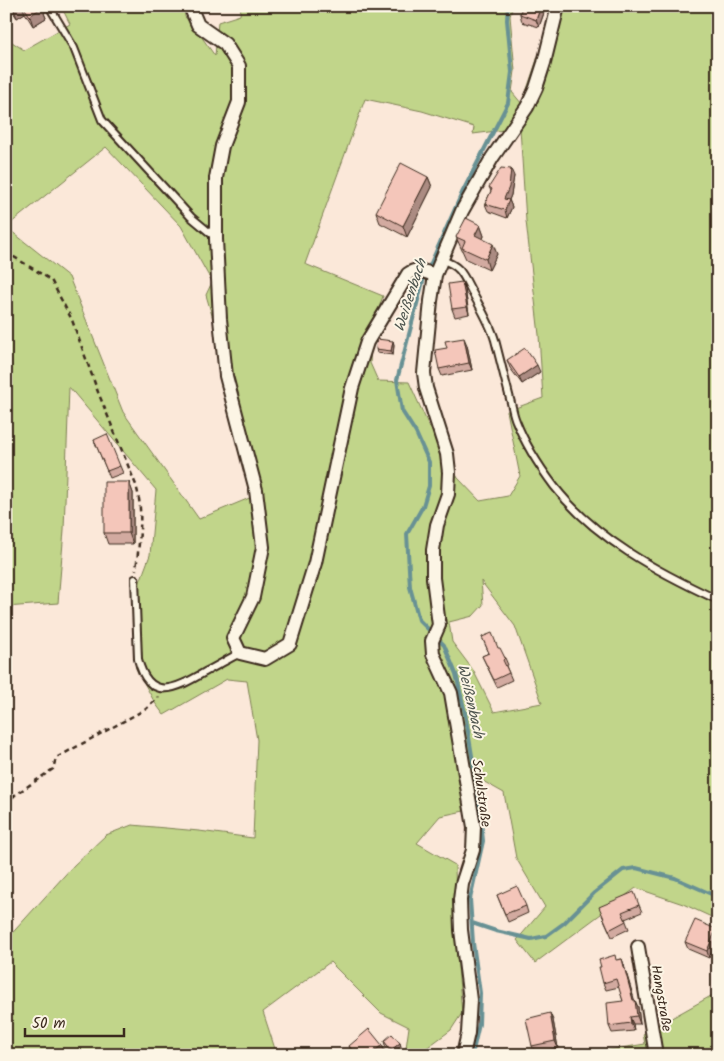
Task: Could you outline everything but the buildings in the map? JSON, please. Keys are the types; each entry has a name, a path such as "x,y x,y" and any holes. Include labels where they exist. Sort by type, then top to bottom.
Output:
{"street":[{"path":"190,6 198,25 225,44 239,66 239,102 222,146 216,178 216,239 220,319 226,376 256,490 263,547 253,597 233,638 240,652 265,659 290,644 315,563 352,388 367,342 408,274 418,270 433,274"},
{"name":"Schulstraße","path":"463,1055 468,1033 470,1000 461,930 460,900 462,884 473,850 474,827 451,693 432,654 432,641 439,624 433,578 433,550 437,525 448,494 449,472 447,454 426,388 424,373 433,274 442,260 462,211 492,158 527,107 536,88 558,6"},
{"name":"Hangstraße","path":"638,947 656,1055"}],"lane":[{"path":"49,6 74,48 102,120 191,217 216,239"},
{"path":"442,260 452,263 460,270 487,321 494,338 515,420 526,446 554,486 588,523 632,554 686,586 718,600"},
{"path":"135,579 138,659 146,679 154,686 167,689 185,684 240,652"}],"path":[{"path":"6,252 51,280 72,320 140,499 140,535 135,579"},
{"path":"6,804 15,795 53,769 56,758 146,709 167,689"}],"green space":[{"path":"61,6 184,6 185,17 215,56 218,22 240,15 241,6 513,6 510,16 515,71 512,92 522,104 550,21 552,6 718,6 718,920 683,904 636,888 535,963 517,940 545,907 516,858 504,793 481,780 464,811 440,816 417,843 455,865 457,956 462,1013 451,1030 417,1055 405,1055 409,1027 381,1013 330,962 263,1012 277,1055 6,1055 6,940 74,865 106,835 132,825 253,838 257,740 247,681 227,679 164,715 155,703 136,668 135,595 150,555 156,490 69,387 64,530 58,603 6,607 6,227 6,38 24,50 70,24","holes":["365,99 422,111 474,127 473,134 520,128 526,221 539,335 543,398 507,411 520,476 508,496 480,501 458,478 428,424 409,382 378,381 370,363 372,328 383,296 305,264","106,147 181,226 212,282 206,295 264,492 199,519 123,412 69,277 6,227","481,581 515,626 542,703 494,712 473,670 452,642 449,622 473,616 483,605"]},
{"path":"718,992 718,1055 579,1055 645,1044 643,1034"}],"waterway":[{"name":"Weißenbach","path":"472,1055 479,1024 480,993 473,943 470,899 483,841 478,792 465,713 456,674 444,645 419,620 410,587 407,534 423,506 429,486 429,462 416,433 402,411 397,380 423,281 462,193 508,103 512,72 507,20 508,6"},
{"path":"472,923 531,939 546,936 564,923 594,893 623,870 636,868 675,878 718,897"}]}
